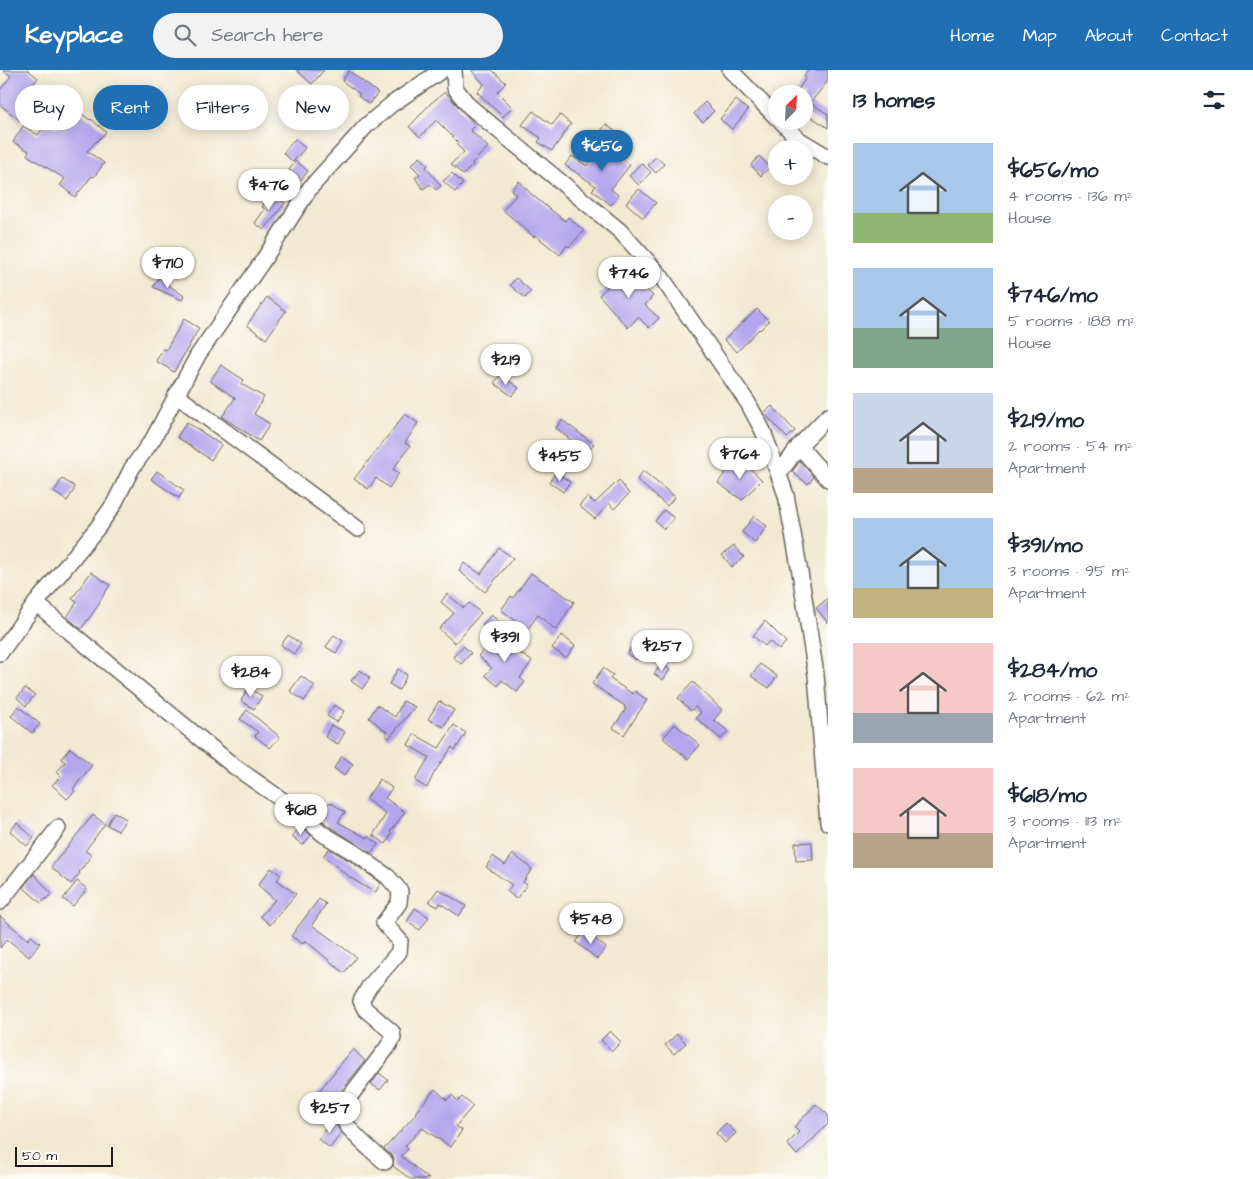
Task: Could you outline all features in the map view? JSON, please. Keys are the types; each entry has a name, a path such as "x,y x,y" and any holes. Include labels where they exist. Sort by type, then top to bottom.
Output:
{"street":[{"path":"0,653 36,603 98,527 114,504 132,468 153,439 198,354 262,262 310,188 366,126 392,104 442,70"},
{"path":"454,70 454,88 469,106 620,230 660,275 748,403 763,431 788,505 816,675 828,823"},
{"path":"730,70 768,109"},
{"path":"790,130 798,139 828,156"},
{"path":"176,395 358,529"},
{"path":"779,474 799,446 828,416"},
{"path":"799,446 828,479"},
{"path":"36,603 235,767 295,809 323,834 355,853 388,877 400,891 399,903 384,923 400,941 400,952 369,987 361,1001 365,1009 392,1032 393,1038 340,1109 339,1114 345,1123 385,1162"},
{"path":"0,902 58,828"}],"building":[{"path":"3,70 28,70 38,78 32,85 15,85 15,116 0,105 0,90 11,76"},
{"path":"296,70 324,70 312,84"},
{"path":"471,70 492,70 506,83 497,92 512,107 503,117 477,92 484,84"},
{"path":"809,70 828,70 828,81 813,99 813,85 801,85 806,78 804,76"},
{"path":"349,71 378,93 369,104 358,96 360,94 342,81"},
{"path":"445,92 475,125 470,130 488,147 463,175 451,164 464,152 457,145 459,143 436,120 420,137 409,127 431,103"},
{"path":"736,100 748,110 732,129 720,119"},
{"path":"705,102 714,111 703,122 694,114"},
{"path":"813,105 828,114 828,128 813,118"},
{"path":"533,111 552,125 560,115 571,124 552,151 538,142 541,138 522,125"},
{"path":"83,115 93,121 93,130 104,130 106,132 87,151 104,163 75,197 60,185 65,179 27,155 29,151 13,142 20,130 30,130 38,135 41,130 83,130"},
{"path":"606,124 616,132 609,142 599,134"},
{"path":"295,139 305,148 293,162 283,153"},
{"path":"603,146 630,165 611,189 618,195 611,205 592,190 596,186 565,165 572,156 587,166 591,160 593,161"},
{"path":"759,156 768,165 768,169 761,176 751,165"},
{"path":"420,157 428,165 426,167 441,186 436,190 430,184 423,189 415,178 420,174 411,165"},
{"path":"656,157 664,164 656,173 648,165"},
{"path":"296,161 308,171 301,180 289,170"},
{"path":"641,163 651,172 639,185 629,176"},
{"path":"270,173 279,181 273,189 263,181"},
{"path":"452,173 463,184 455,192 443,181"},
{"path":"519,181 532,195 565,221 568,217 584,231 569,247 567,245 560,255 535,235 534,237 503,210 516,195 511,190"},
{"path":"639,189 656,203 643,218 626,203"},
{"path":"270,194 285,203 264,230 255,223 265,209 262,207"},
{"path":"630,266 642,278 639,282 653,296 645,305 659,318 649,328 638,317 628,328 599,295"},
{"path":"159,278 184,296 182,300 153,287"},
{"path":"516,278 531,291 525,298 510,285"},
{"path":"267,297 286,311 266,339 247,325"},
{"path":"757,309 769,321 737,352 724,340"},
{"path":"184,319 199,328 174,372 156,361 163,349 166,350"},
{"path":"221,365 244,380 241,384 264,397 254,414 270,424 259,441 222,417 235,398 210,381"},
{"path":"501,375 519,388 512,396 494,383"},
{"path":"772,406 795,431 787,438 764,413"},
{"path":"405,414 418,423 405,443 410,446 393,469 399,473 389,488 376,478 368,489 354,479"},
{"path":"562,420 594,444 583,458 573,451 577,445 556,428"},
{"path":"187,422 221,445 211,460 177,437"},
{"path":"739,458 762,480 742,500 718,483"},
{"path":"800,461 814,477 808,484 792,472"},
{"path":"157,471 184,490 179,498 151,479"},
{"path":"643,471 675,497 667,506 637,480"},
{"path":"556,472 570,482 563,492 549,482"},
{"path":"62,479 74,486 74,490 67,501 54,492"},
{"path":"619,480 629,494 614,509 609,503 595,519 579,506 587,497 595,503"},
{"path":"664,510 674,518 664,529 655,521"},
{"path":"754,516 767,526 755,543 742,532"},
{"path":"734,546 744,557 732,567 722,555"},
{"path":"499,548 513,558 485,592 459,571 464,563 481,574"},
{"path":"91,572 110,585 100,603 81,629 67,617 77,602 72,599"},
{"path":"531,573 574,602 556,630 538,615 528,629 501,610 511,596 513,598"},
{"path":"447,594 464,608 469,603 481,613 455,643 439,629 454,613 441,602"},
{"path":"828,598 828,623 816,608"},
{"path":"491,615 501,623 491,634 482,625"},
{"path":"765,621 786,642 779,650 769,641 765,646 753,636"},
{"path":"496,632 518,652 532,661 520,678 525,682 517,692 502,680 498,686 485,675 492,668 478,656"},
{"path":"288,635 301,644 294,654 281,645"},
{"path":"334,635 343,641 336,653 326,647"},
{"path":"562,635 575,646 566,658 552,648"},
{"path":"636,640 645,645 636,660 627,654"},
{"path":"463,646 471,653 461,664 453,657"},
{"path":"662,663 670,670 663,680 654,674"},
{"path":"760,664 777,676 769,688 751,676"},
{"path":"603,668 613,675 610,679 633,694 635,691 647,700 624,735 613,728 626,709 624,708 625,706 592,684"},
{"path":"398,669 407,675 399,690 389,684"},
{"path":"360,670 370,678 362,689 351,681"},
{"path":"301,676 315,686 304,701 290,691"},
{"path":"693,682 722,710 714,720 728,731 721,739 696,718 701,712 695,707 691,711 678,698"},
{"path":"25,688 35,695 26,706 17,698"},
{"path":"248,688 262,696 254,709 241,701"},
{"path":"403,701 415,707 389,738 385,735 387,732 369,718 377,705 395,717"},
{"path":"439,701 454,710 443,727 428,719"},
{"path":"334,705 344,711 337,722 327,716"},
{"path":"18,706 40,724 32,733 11,716"},
{"path":"247,710 280,737 270,748 255,736 258,732 240,719"},
{"path":"675,724 700,745 688,759 663,738"},
{"path":"331,725 345,732 338,744 325,737"},
{"path":"454,725 466,733 455,750 452,747 434,773 427,788 415,781 429,757 408,745 414,734 439,748"},
{"path":"70,748 92,765 73,789 75,791 67,799 52,785 61,776 57,772 65,762 61,759"},
{"path":"342,756 353,764 344,776 334,768"},
{"path":"380,779 392,788 385,798 405,812 390,832 392,833 386,844 373,835 386,814 366,799"},
{"path":"330,802 345,812 338,822 367,838 368,836 378,844 371,853 329,826 313,813 315,810 322,813"},
{"path":"114,812 126,819 118,831 107,825"},
{"path":"93,815 105,824 85,851 92,855 71,884 51,867"},
{"path":"17,823 34,838 27,846 10,831"},
{"path":"300,826 311,835 303,845 292,837"},
{"path":"812,842 813,860 796,861 795,843"},
{"path":"329,849 381,883 375,893 351,878 323,856"},
{"path":"513,854 532,869 523,882 527,885 516,899 507,891 512,885 486,867 493,856 505,865"},
{"path":"271,868 281,875 277,880 296,894 270,925 260,916 275,900 258,885"},
{"path":"34,874 52,894 41,903 23,887"},
{"path":"77,881 87,889 73,906 63,899"},
{"path":"438,889 466,906 459,916 440,903 438,907 429,902"},
{"path":"319,899 326,904 312,925 356,957 344,973 305,940 303,944 291,936"},
{"path":"415,908 429,917 420,930 407,922"},
{"path":"0,916 28,940 31,936 40,943 29,957 7,939 0,948"},
{"path":"585,930 606,948 597,959 576,942"},
{"path":"610,1031 621,1042 612,1051 601,1040"},
{"path":"677,1034 686,1043 674,1054 665,1045"},
{"path":"353,1049 365,1061 328,1107 315,1096"},
{"path":"379,1073 388,1080 380,1090 371,1084"},
{"path":"435,1089 447,1100 452,1095 458,1101 462,1097 473,1106 456,1126 462,1130 451,1147 422,1128 405,1146 408,1149 401,1156 429,1179 410,1179 393,1166 394,1158 384,1149 416,1114"},
{"path":"816,1104 828,1115 828,1124 797,1155 787,1144 799,1132 794,1127"},
{"path":"333,1119 341,1133 330,1148 318,1139"},
{"path":"726,1123 736,1133 725,1143 716,1133"}]}
